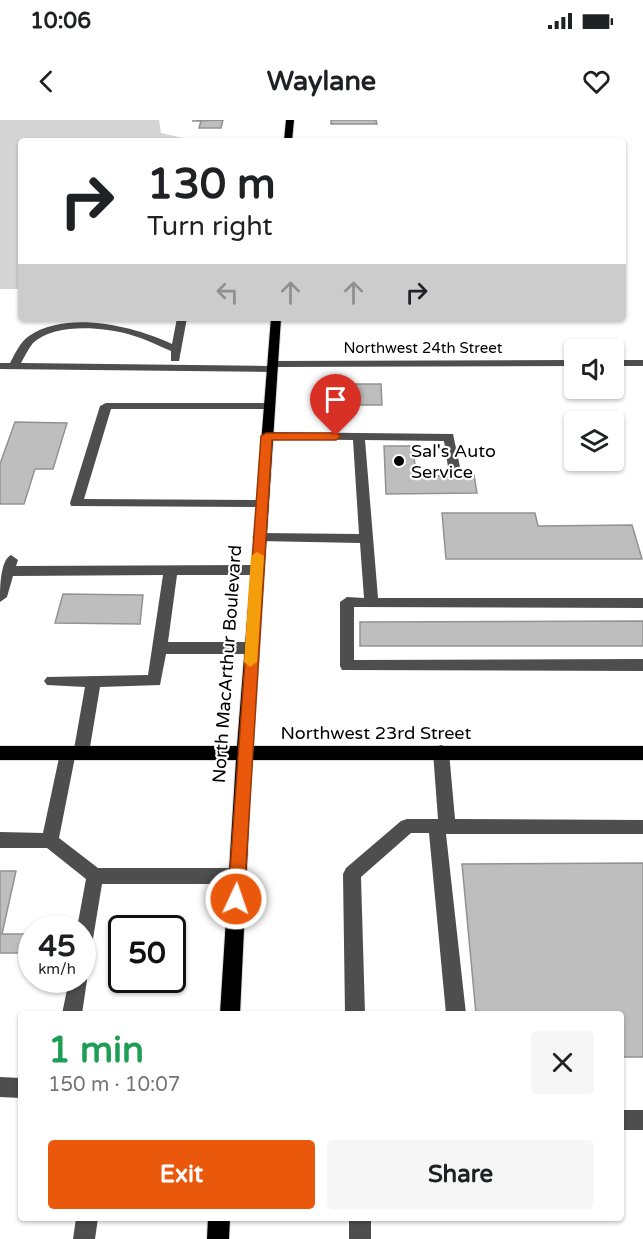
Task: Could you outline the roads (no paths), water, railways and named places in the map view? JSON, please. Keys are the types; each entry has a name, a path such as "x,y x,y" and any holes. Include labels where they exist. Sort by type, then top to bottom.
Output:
{"main road":[{"path":"288,138 290,120"},
{"name":"North MacArthur Boulevard","path":"230,1011 258,537 276,321"},
{"name":"Northwest 23rd Street","path":"0,753 643,753"},
{"path":"218,1239 219,1221"}],"street":[{"path":"173,368 182,321"},
{"path":"14,366 34,338 42,333 69,328 98,327 130,331 177,350"},
{"name":"Northwest 24th Street","path":"0,366 173,368 564,363"},
{"path":"624,363 643,363"},
{"path":"261,504 76,503 106,406 269,406"},
{"path":"266,436 449,437 454,467"},
{"path":"359,437 371,603"},
{"path":"258,537 366,539"},
{"path":"0,597 9,565 256,570"},
{"path":"52,681 155,681 171,570"},
{"path":"643,603 347,602 347,666 643,665"},
{"path":"160,648 251,648"},
{"path":"50,841 94,681"},
{"path":"441,752 442,826 456,1011"},
{"path":"355,1011 352,874 407,826 643,827"},
{"path":"0,840 50,841 95,876 237,876"},
{"path":"88,915 95,876"},
{"path":"73,1011 76,993"},
{"path":"0,1087 18,1088"},
{"path":"624,1120 643,1120"},
{"path":"84,1239 87,1221"},
{"path":"360,1221 360,1239"}],"place":[{"name":"Sal's Auto Service","path":"399,461"}]}
